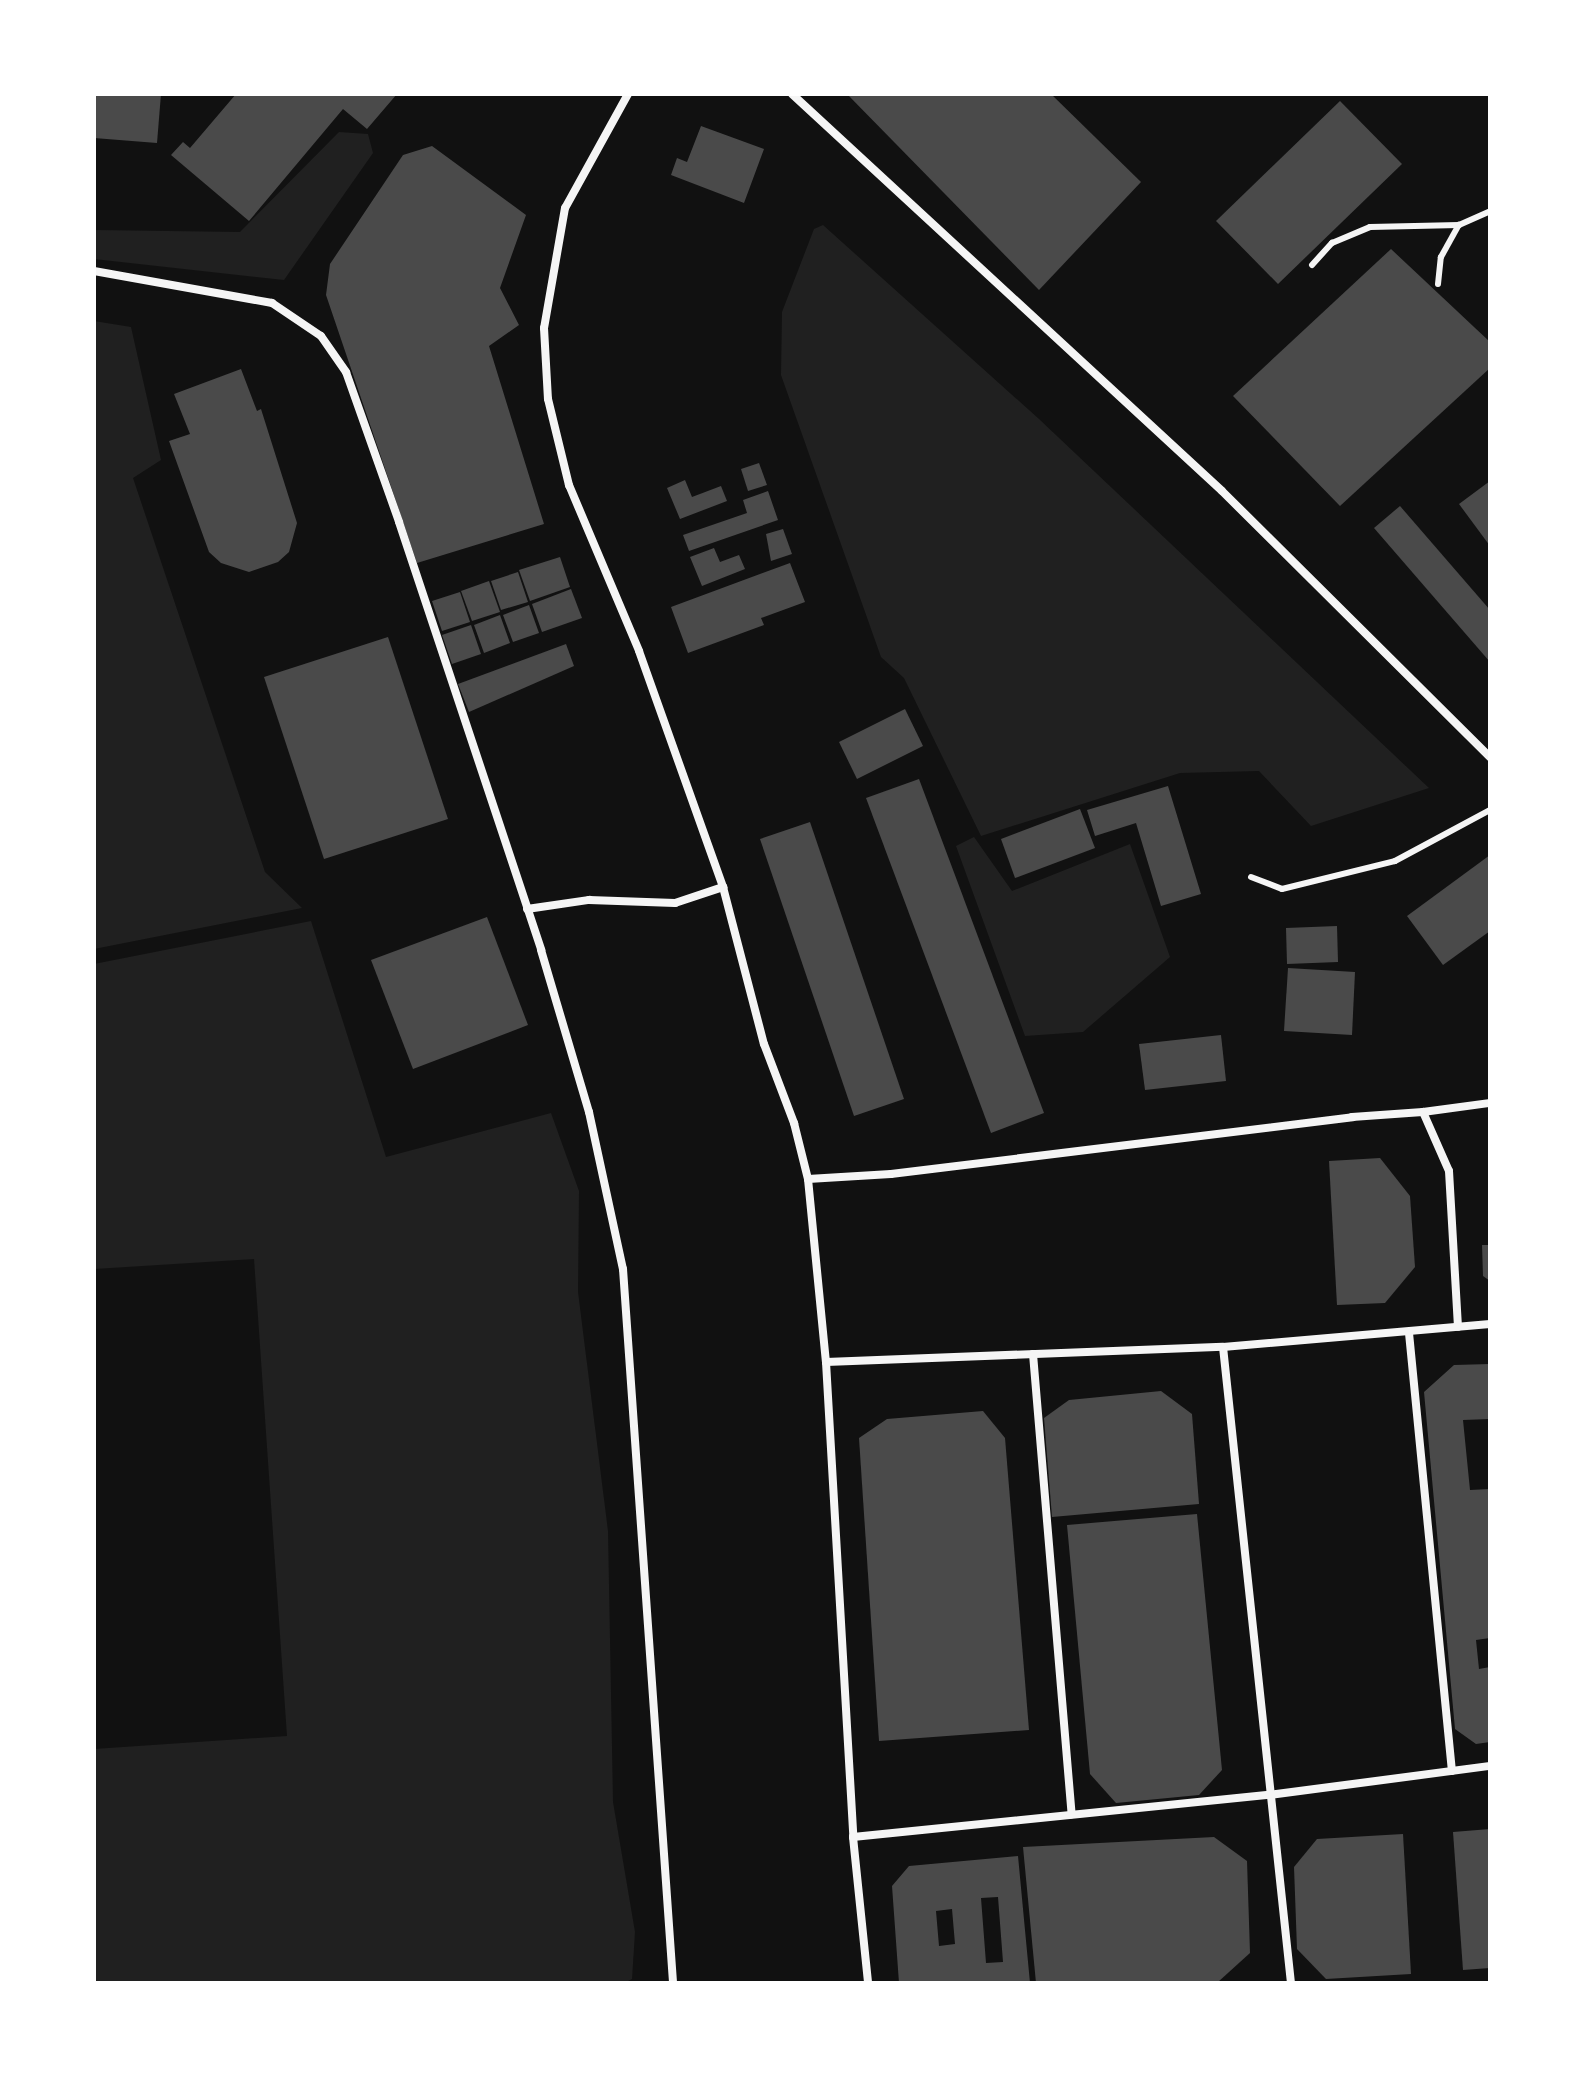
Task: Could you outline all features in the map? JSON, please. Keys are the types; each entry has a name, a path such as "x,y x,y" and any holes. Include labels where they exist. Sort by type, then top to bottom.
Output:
{"street":[{"path":"628,94 565,208 544,328 548,399 569,485 639,651 723,887 764,1044 794,1123 808,1179 826,1362 853,1837 868,1983"},
{"path":"792,94 1222,491 1490,757"},
{"path":"94,271 272,303 321,336 346,372 527,909 589,1112 623,1269 631,1442 673,1983"},
{"path":"527,909 589,900 675,903 723,887"},
{"path":"808,1179 951,1167 1490,1103"},
{"path":"1423,1112 1449,1171 1458,1327"},
{"path":"826,1362 1223,1347 1490,1324"},
{"path":"1409,1333 1452,1771"},
{"path":"1223,1347 1291,1983"},
{"path":"1033,1354 1072,1814"},
{"path":"853,1837 1269,1795 1490,1766"}],"lane":[{"path":"1312,265 1332,243 1370,227 1459,225 1490,211"},
{"path":"1438,284 1441,257 1459,225"},
{"path":"1251,877 1282,889 1395,861 1490,810"}],"shaded area":[{"path":"339,132 368,134 373,153 284,280 94,259 94,230 240,232"},
{"path":"823,225 1039,419 1429,788 1311,826 1259,771 1180,773 981,836 904,678 881,657 781,375 782,312 814,229"},
{"path":"94,321 131,327 161,460 133,478 265,872 302,908 94,949"},
{"path":"974,837 1012,891 1130,844 1170,957 1083,1032 1025,1036 956,846"},
{"path":"311,921 386,1157 551,1113 579,1191 578,1292 608,1531 613,1802 635,1932 632,1979 624,1983 94,1983 94,1749 287,1736 254,1259 94,1269 94,964"}],"building":[{"path":"94,94 161,94 157,143 94,138"},
{"path":"236,94 397,94 367,129 343,109 249,221 171,155 183,142 190,148"},
{"path":"847,94 1051,94 1141,182 1039,290"},
{"path":"1340,101 1402,164 1278,284 1216,221"},
{"path":"701,126 764,149 744,203 671,175 677,158 687,162"},
{"path":"432,146 526,215 500,288 519,325 489,346 544,524 417,563 326,295 330,264 403,155"},
{"path":"1391,249 1490,342 1490,368 1340,506 1233,396"},
{"path":"241,369 257,411 261,409 297,523 289,552 278,562 249,572 221,563 209,552 169,441 190,434 174,394"},
{"path":"759,463 767,485 748,491 741,469"},
{"path":"685,480 692,497 721,486 727,501 680,519 667,488"},
{"path":"1490,481 1490,546 1459,504"},
{"path":"768,491 778,520 689,551 683,535 747,513 743,500"},
{"path":"1400,506 1490,610 1490,662 1374,528"},
{"path":"783,529 792,554 771,561 766,534"},
{"path":"714,548 720,562 739,555 745,569 702,586 690,557"},
{"path":"560,557 570,587 530,601 519,570"},
{"path":"790,563 805,602 761,618 764,625 688,653 671,607"},
{"path":"518,572 528,602 501,610 491,581"},
{"path":"489,581 500,612 472,621 461,591"},
{"path":"571,589 582,618 542,632 532,604"},
{"path":"460,592 470,622 442,631 432,601"},
{"path":"529,605 539,633 513,642 503,615"},
{"path":"500,615 510,643 484,653 474,625"},
{"path":"471,625 481,654 452,664 442,635"},
{"path":"388,637 448,819 324,859 264,677"},
{"path":"566,644 574,666 469,712 458,684"},
{"path":"905,709 923,746 857,779 839,742"},
{"path":"919,779 1044,1113 991,1133 866,798"},
{"path":"1168,786 1201,894 1161,906 1136,823 1095,836 1087,810"},
{"path":"1080,809 1095,848 1015,878 1001,839"},
{"path":"810,822 904,1099 854,1116 760,839"},
{"path":"1490,855 1490,931 1443,965 1407,916"},
{"path":"487,917 528,1025 413,1069 371,960"},
{"path":"1337,926 1338,962 1287,964 1286,928"},
{"path":"1288,968 1355,972 1352,1035 1284,1031"},
{"path":"1221,1035 1226,1081 1145,1090 1139,1044"},
{"path":"1380,1158 1410,1196 1415,1267 1385,1303 1337,1305 1329,1161"},
{"path":"1482,1245 1490,1245 1490,1281 1483,1276"},
{"path":"1490,1364 1490,1419 1463,1420 1470,1490 1490,1489 1490,1638 1476,1640 1479,1669 1490,1667 1490,1742 1476,1744 1455,1729 1424,1392 1454,1365"},
{"path":"1161,1391 1192,1414 1199,1504 1052,1517 1044,1418 1069,1400"},
{"path":"983,1411 1005,1438 1029,1730 879,1741 859,1438 887,1419"},
{"path":"1197,1514 1222,1770 1199,1795 1116,1803 1090,1774 1067,1525"},
{"path":"1490,1829 1490,1968 1463,1970 1453,1832"},
{"path":"1403,1834 1411,1974 1326,1979 1297,1949 1294,1867 1317,1839"},
{"path":"1214,1837 1247,1861 1250,1953 1218,1982 1036,1983 1023,1847"},
{"path":"1018,1856 1030,1983 899,1983 892,1886 909,1866","holes":["998,1897 1003,1962 986,1963 981,1898","952,1909 955,1944 939,1946 936,1911"]}]}
